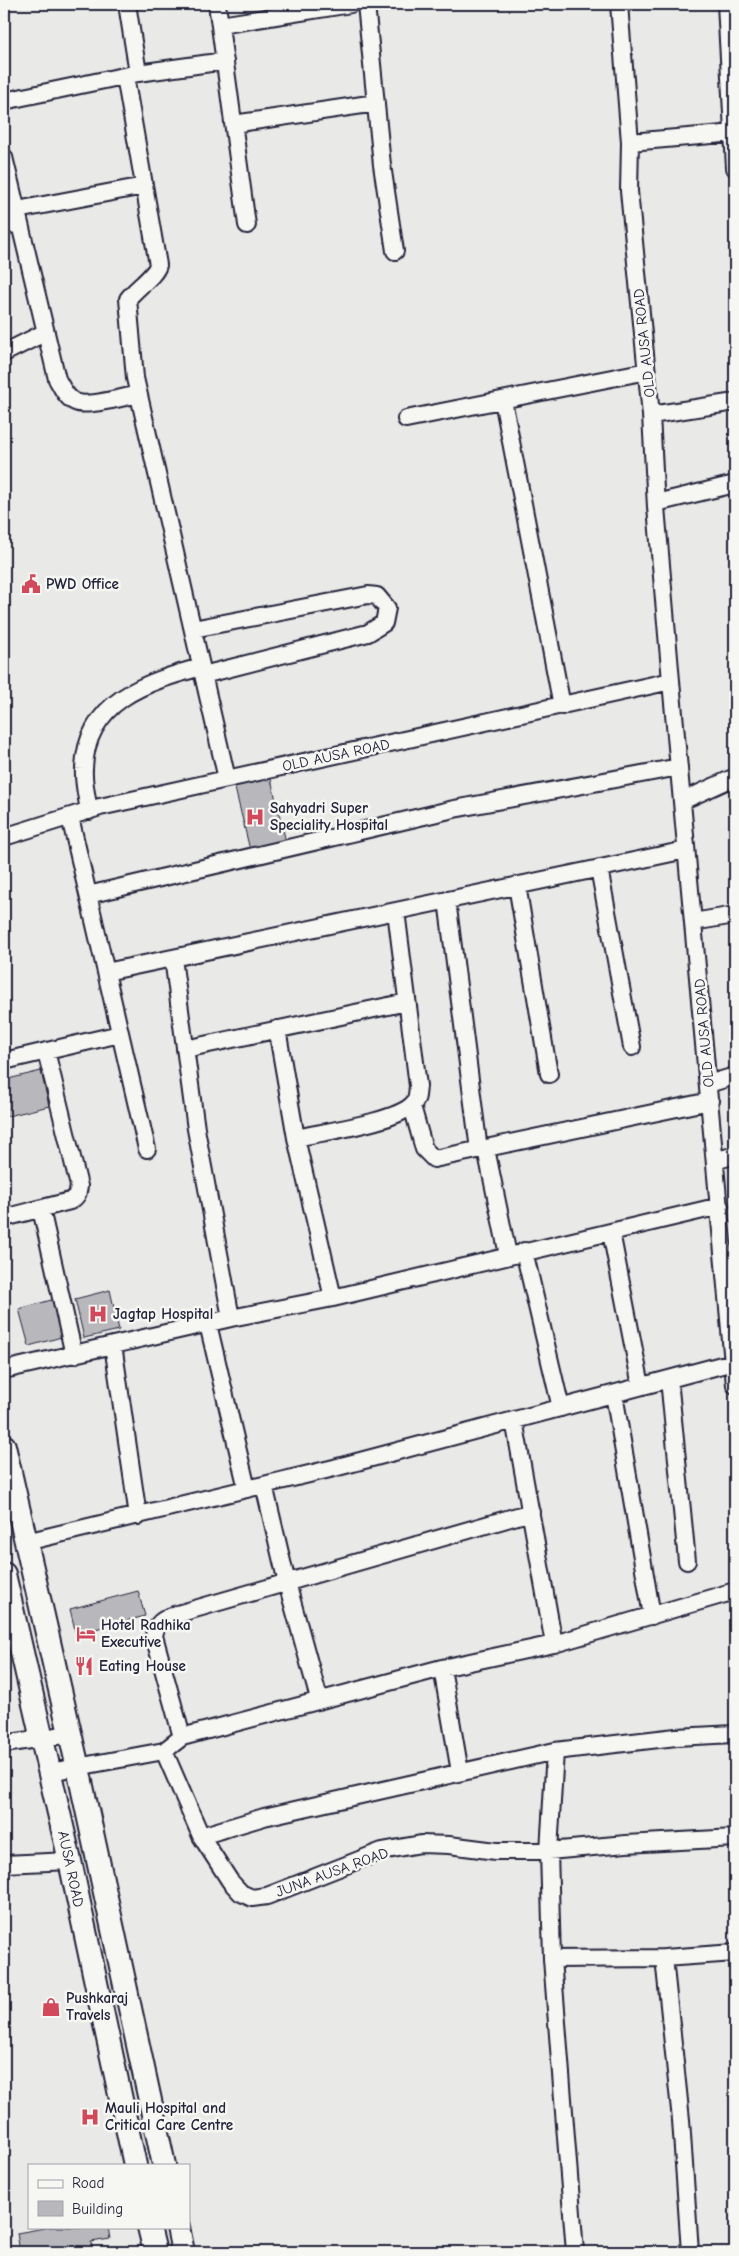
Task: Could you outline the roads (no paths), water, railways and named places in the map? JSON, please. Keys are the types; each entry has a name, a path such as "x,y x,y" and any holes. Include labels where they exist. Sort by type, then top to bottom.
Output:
{"main road":[{"path":"4,1446 78,1768 164,2164"},
{"name":"AUSA ROAD","path":"4,1574 70,1861 135,2164"},
{"path":"149,2228 155,2252"},
{"path":"178,2228 183,2252"}],"street":[{"path":"128,4 132,74 144,186 158,265 157,271 137,288 128,299 134,369 138,394 227,779"},
{"path":"217,4 247,225"},
{"path":"220,25 351,4"},
{"path":"366,4 382,165 395,251"},
{"name":"OLD AUSA ROAD","path":"619,4 630,142 629,191 651,415 656,503 671,682 715,1161 720,1206 729,1254 735,1385"},
{"path":"726,4 735,133 735,168"},
{"path":"4,101 132,74 225,61"},
{"path":"233,124 376,103"},
{"path":"630,142 735,133"},
{"path":"4,157 13,220 58,379 66,395 79,403 106,401 138,394"},
{"path":"13,220 144,186"},
{"path":"4,353 46,332"},
{"path":"406,419 647,371"},
{"path":"503,400 562,706"},
{"path":"651,415 735,402"},
{"path":"656,503 735,484"},
{"path":"88,811 84,768 88,744 98,719 128,694 155,680 368,633 384,623 387,608 377,596 368,595 193,629"},
{"name":"OLD AUSA ROAD","path":"4,837 88,811 671,682"},
{"path":"88,895 454,809 679,767"},
{"path":"682,801 735,777"},
{"path":"70,816 147,1149"},
{"path":"106,972 686,850"},
{"path":"599,868 632,1048"},
{"path":"517,885 549,1074"},
{"path":"447,900 469,1084 508,1255"},
{"path":"296,1138 382,1120 403,1112 412,1106 417,1098 418,1086 396,911"},
{"path":"693,922 735,914"},
{"path":"173,958 196,1129 231,1318"},
{"path":"185,1049 407,1002"},
{"path":"278,1030 296,1138 333,1298"},
{"path":"4,1061 120,1034"},
{"path":"4,1218 76,1198 79,1186 46,1051"},
{"path":"708,1084 735,1076"},
{"path":"412,1106 424,1149 428,1155 434,1158 483,1150 710,1101"},
{"path":"715,1161 735,1155"},
{"path":"4,1370 231,1318 333,1298 524,1251 720,1206"},
{"path":"40,1209 74,1354"},
{"path":"611,1232 641,1386"},
{"path":"524,1251 561,1408"},
{"path":"208,1324 247,1489"},
{"path":"113,1345 138,1516"},
{"path":"26,1542 264,1485 733,1362"},
{"path":"669,1379 687,1561"},
{"path":"614,1394 652,1616"},
{"path":"514,1420 554,1644"},
{"path":"264,1485 287,1583 319,1700"},
{"path":"182,1737 154,1636 156,1626 174,1615 531,1512"},
{"path":"50,1772 164,1751 182,1737 442,1668 554,1644 735,1591"},
{"path":"442,1668 460,1772"},
{"path":"4,1744 70,1734"},
{"path":"201,1836 264,1817 555,1751 676,1737 735,1734"},
{"name":"JUNA AUSA ROAD","path":"164,1751 201,1836 230,1881 241,1893 252,1898 267,1896 382,1852 421,1844 449,1845 496,1852 549,1852 626,1844 735,1838"},
{"path":"555,1751 549,1852 552,1959 575,2252"},
{"path":"4,1864 70,1861"},
{"path":"552,1959 664,1958 735,1953"},
{"path":"664,1958 680,2120 690,2252"}],"place":[{"name":"PWD Office","path":"31,584"},
{"name":"Sahyadri Super Speciality Hospital","path":"255,817"},
{"name":"Jagtap Hospital","path":"98,1314"},
{"name":"Hotel Radhika Executive","path":"86,1634"},
{"name":"Eating House","path":"84,1666"},
{"name":"Pushkaraj Travels","path":"51,2007"},
{"name":"Mauli Hospital and Critical Care Centre","path":"90,2117"}]}
